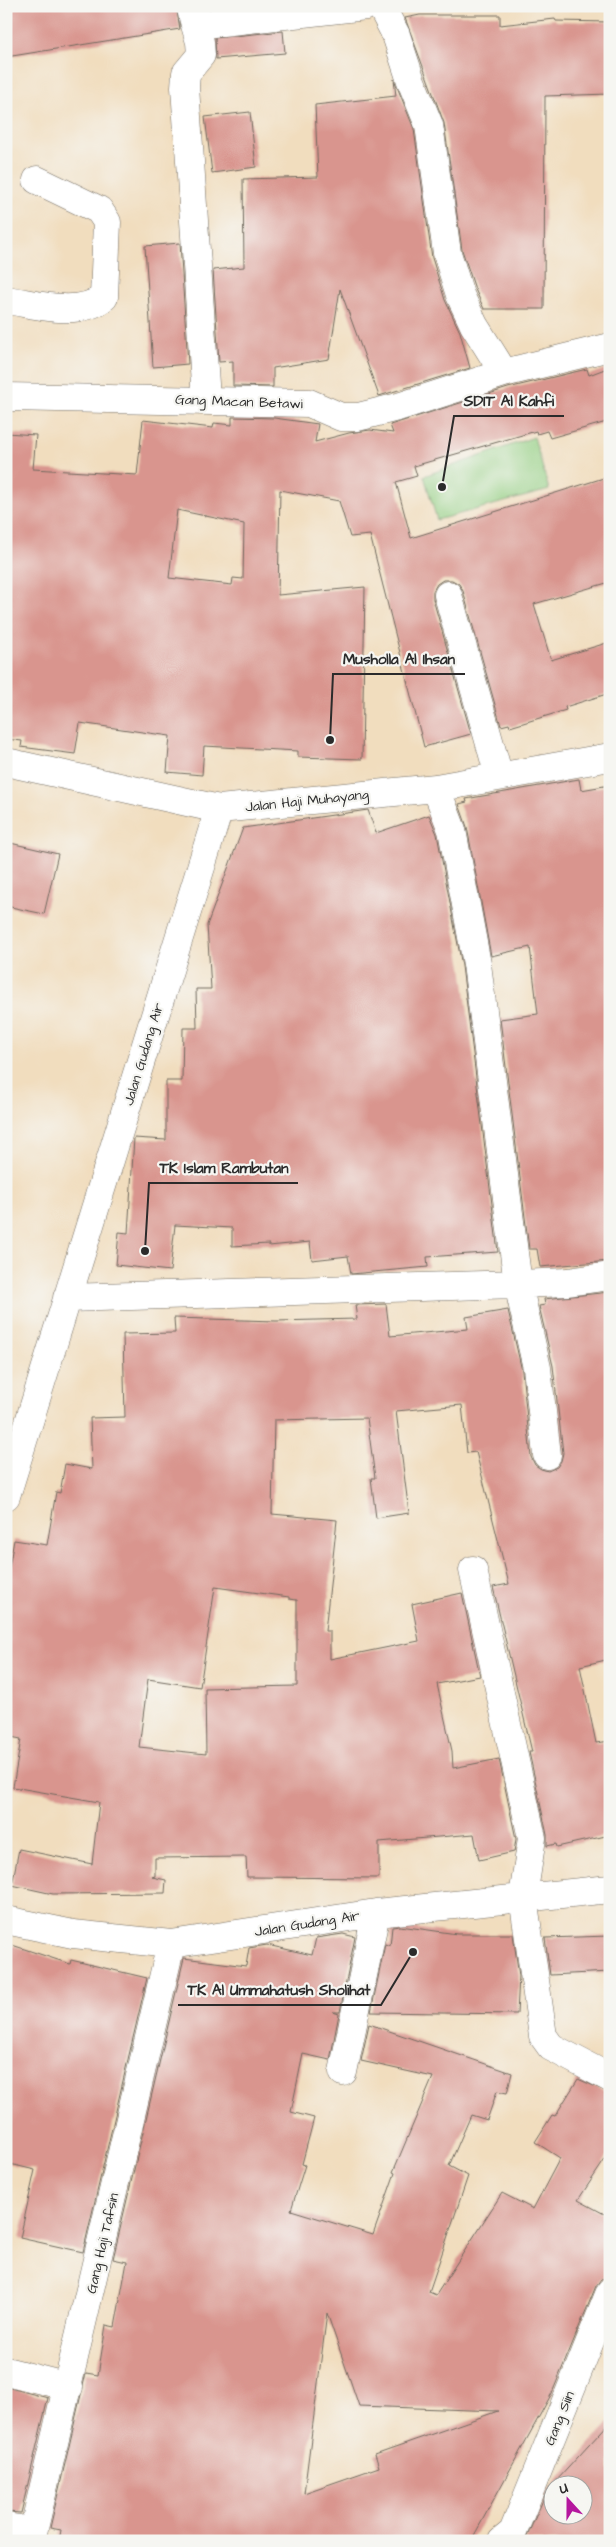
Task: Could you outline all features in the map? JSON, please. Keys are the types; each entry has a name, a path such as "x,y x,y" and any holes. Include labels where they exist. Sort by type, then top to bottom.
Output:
{"street":[{"path":"206,399 185,87 186,73 200,55 200,42 193,16 366,6"},
{"path":"381,6 396,35 411,81 429,125 447,253 460,295 474,325 504,373"},
{"path":"6,300 76,308 95,304 104,297 107,222 99,210 37,180"},
{"name":"Gang Macan Betawi","path":"6,397 206,399 262,404 309,403 342,417 358,417 398,407 504,373 610,347"},
{"path":"448,595 499,776"},
{"name":"Jalan Haji Muhayang","path":"6,762 219,809 436,788 610,757"},
{"path":"436,788 452,830 477,964 518,1284 537,1368 547,1456"},
{"name":"Jalan Gudang Air","path":"6,1496 219,809"},
{"path":"67,1298 568,1282 610,1276"},
{"path":"473,1570 532,1838 523,1897 542,2036 551,2047 610,2078"},
{"name":"Jalan Gudang Air","path":"6,1920 73,1934 171,1944 376,1913 610,1889"},
{"path":"343,2072 376,1913"},
{"name":"Gang Haji Tafsin","path":"32,2536 69,2387 171,1944"},
{"name":"Gang Siin","path":"514,2538 610,2292"},
{"path":"6,2371 69,2387"},
{"path":"6,2527 32,2536"}],"green space":[{"path":"534,437 549,490 437,520 424,476"}],"building":[{"path":"6,6 176,6 180,29 6,57"},
{"path":"420,15 500,15 500,25 555,19 556,21 610,22 610,94 545,96 544,309 484,309 475,289 462,250 444,123 405,18"},
{"path":"283,31 285,53 216,59 215,38"},
{"path":"394,79 414,129 432,258 445,300 460,332 470,368 379,396 340,289 329,359 273,368 273,387 233,386 233,361 219,362 213,270 244,267 243,179 318,177 315,105 396,96"},
{"path":"250,112 256,167 212,173 205,117"},
{"path":"180,243 188,364 153,367 145,246"},
{"path":"610,367 610,421 550,438 547,431 537,434 536,431 414,466 417,476 396,482 411,538 610,476 610,582 534,604 551,660 610,642 610,693 565,707 566,710 510,727 509,724 501,726 463,591 459,584 452,580 443,580 437,584 433,591 433,599 471,734 424,747 370,535 350,537 339,501 280,490 278,595 365,587 362,759 298,757 298,751 204,746 202,775 167,772 170,736 80,723 75,754 21,747 22,741 6,739 6,433 36,435 33,469 137,475 143,420 213,428 214,423 232,425 232,417 274,418 318,424 315,442 349,433 370,430 393,433 390,425 508,388 587,369 589,375","holes":["177,510 244,524 243,579 233,578 232,585 169,578"]},
{"path":"579,779 581,790 610,785 610,1261 540,1267 537,1249 529,1249 500,1019 538,1014 530,947 491,956 467,827 459,804 467,802 466,799"},
{"path":"368,810 376,833 429,815 437,834 462,966 498,1252 427,1257 428,1267 351,1274 348,1256 312,1260 310,1242 269,1246 269,1244 232,1246 232,1228 175,1225 170,1271 116,1265 119,1232 128,1233 134,1138 166,1140 166,1081 182,1081 183,1028 197,1028 196,989 211,989 207,925 243,828"},
{"path":"6,842 58,854 44,914 6,906"},
{"path":"610,1292 610,1659 580,1666 596,1743 610,1741 610,1835 557,1847 556,1844 547,1846 547,1835 529,1752 532,1752 493,1587 509,1584 476,1452 467,1453 462,1405 396,1411 409,1513 376,1518 371,1478 375,1478 367,1418 274,1420 272,1514 337,1520 325,1631 330,1631 330,1659 419,1641 412,1604 462,1593 480,1676 437,1684 452,1751 453,1768 499,1759 516,1839 514,1852 479,1860 474,1834 379,1842 379,1878 247,1877 246,1857 155,1858 155,1876 152,1877 166,1880 165,1893 53,1894 12,1885 19,1849 92,1864 99,1802 13,1787 21,1739 6,1736 6,1584 14,1540 47,1545 56,1492 60,1493 65,1464 92,1469 90,1418 125,1417 123,1334 175,1333 174,1318 276,1321 357,1319 355,1305 386,1304 390,1336 468,1329 466,1317 508,1310 522,1371 531,1457 535,1465 548,1471 557,1467 563,1453 553,1366 539,1306 545,1305 544,1299","holes":["215,1587 289,1597 289,1599 297,1600 297,1686 205,1688 206,1754 139,1747 148,1679 200,1687"]},
{"path":"400,1926 457,1934 513,1934 519,1976 517,2014 371,2012 385,1944 390,1946 392,1927"},
{"path":"343,1934 355,1937 340,2012 333,2012 339,2014 330,2060 303,2054 291,2112 314,2118 302,2164 305,2165 291,2210 373,2235 395,2173 393,2172 433,2077 361,2061 369,2024 512,2073 507,2093 497,2091 487,2120 471,2115 449,2166 468,2176 429,2292 436,2295 502,2193 533,2209 560,2158 535,2142 552,2115 555,2116 578,2079 610,2093 610,2152 578,2200 610,2217 610,2277 601,2279 596,2286 552,2393 471,2541 59,2541 61,2530 50,2528 86,2373 98,2375 106,2325 115,2327 127,2262 113,2259 184,1958 246,1966 249,1948 267,1945 312,1955 316,1938","holes":["327,2313 359,2406 498,2411 375,2454 379,2467 304,2493"]},
{"path":"610,1936 610,1972 550,1975 545,1938"},
{"path":"6,1943 70,1964 71,1960 147,1978 83,2252 20,2238 35,2170 6,2163"},
{"path":"6,2387 48,2398 21,2513 6,2512"},
{"path":"610,2422 610,2541 525,2541 544,2498 544,2524 594,2524 594,2474 563,2474"}],"place":[{"name":"SDIT Al Kahfi","path":"442,487"},
{"name":"Musholla Al Ihsan","path":"330,740"},
{"name":"TK Islam Rambutan","path":"145,1251"},
{"name":"TK Al Ummahatush Sholihat","path":"413,1952"}]}
